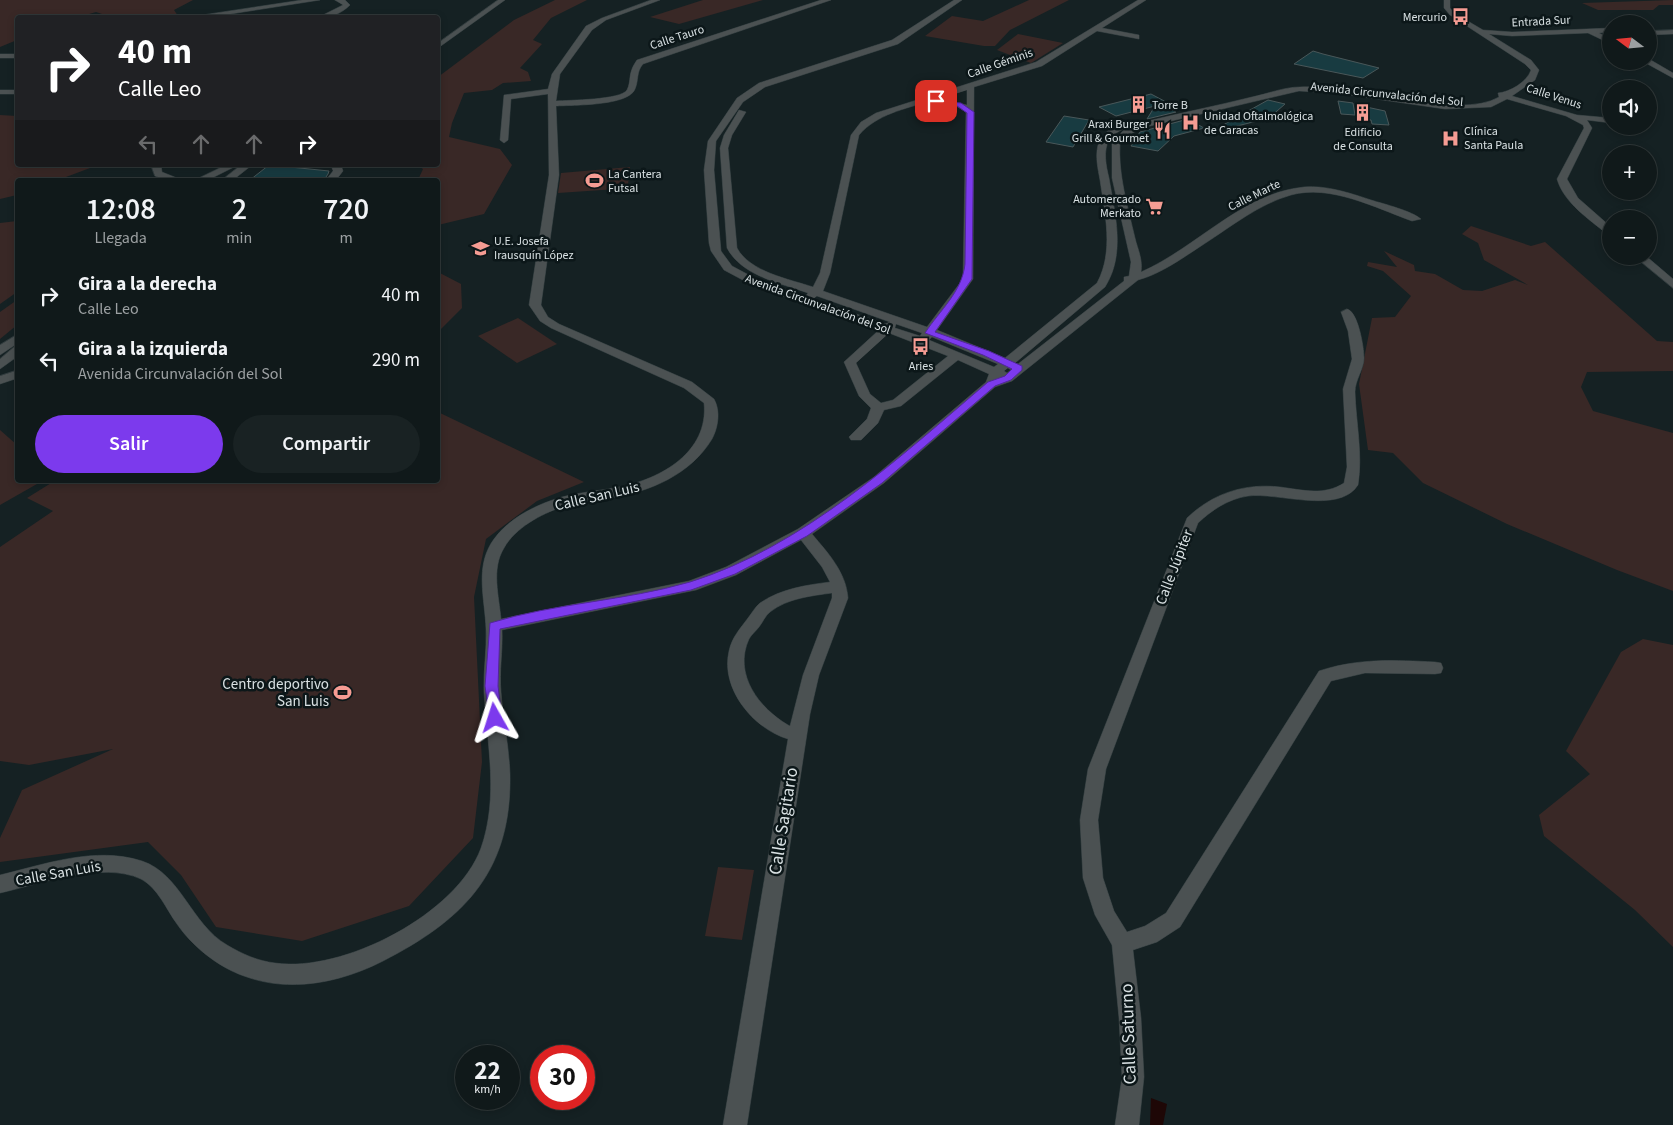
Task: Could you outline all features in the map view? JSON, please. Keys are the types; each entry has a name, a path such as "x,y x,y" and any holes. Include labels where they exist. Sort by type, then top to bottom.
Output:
{"street":[{"path":"208,15 317,0"},
{"path":"328,15 339,11 347,5 338,0"},
{"path":"440,38 493,0"},
{"path":"440,45 502,0"},
{"name":"Calle San Luis","path":"0,884 94,864 114,864 138,869 157,879 189,924 210,944 238,962 267,973 295,977 328,972 400,944 441,916 468,886 489,852 498,809 500,766 492,686 494,626 488,570 503,538 532,514 561,502 627,490 645,485 668,474 700,449 714,422 710,402 688,385 555,326 538,312 536,297 554,175 552,91 556,74 589,28 604,18 657,0"},
{"name":"Calle Tauro","path":"553,104 621,97 631,90 634,70 640,62 828,0"},
{"name":"Avenida Circunvalación del Sol","path":"959,0 895,42 762,85 746,94 729,114 712,141 710,182 714,243 721,260 728,268 744,277 886,330 926,337 947,338 1013,366"},
{"name":"Avenida Circunvalación del Sol","path":"970,0 903,44 770,88 756,96 741,114 725,141 724,181 730,241 736,256 749,267 896,321 926,337 938,348 979,364 994,378 1008,378 1013,366 1101,285 1108,273 1112,258 1113,242 1101,150 1105,138 1121,126 1139,120 1294,85 1337,87 1453,103 1476,102 1495,93 1523,71 1518,62 1480,32 1449,11 1447,8 1448,0"},
{"name":"Calle Géminis","path":"818,291 833,240 857,132 872,118 971,88 1039,64 1143,0"},
{"name":"Avenida Circunvalación del Sol","path":"994,378 1134,278 1137,271 1137,259 1131,243 1114,158 1116,142 1123,134 1132,129 1299,89 1325,90 1456,108 1486,106 1506,96 1532,78 1535,70 1528,62 1471,32 1437,8"},
{"path":"1658,28 1673,28"},
{"path":"1097,29 1136,37"},
{"path":"1589,30 1602,37"},
{"name":"Entrada Sur","path":"1471,32 1512,34 1602,30"},
{"path":"1658,33 1673,32"},
{"name":"Entrada Sur","path":"1494,43 1517,38 1602,35"},
{"path":"0,56 15,56"},
{"path":"1658,62 1665,62"},
{"path":"1658,68 1673,76"},
{"path":"926,337 968,279 971,88"},
{"path":"504,140 507,97 552,91"},
{"path":"0,92 15,92"},
{"name":"Calle Venus","path":"1495,93 1578,117 1587,124 1588,128 1562,178 1562,184 1572,197 1602,224"},
{"path":"920,102 954,103 970,112"},
{"path":"1578,117 1602,119"},
{"path":"156,167 158,174 171,178"},
{"path":"204,178 229,167"},
{"path":"230,178 244,167"},
{"path":"333,178 338,171 337,167"},
{"path":"710,182 724,181"},
{"name":"Calle Marte","path":"1134,278 1159,268 1170,259 1209,237 1231,221 1293,191 1305,190 1334,194 1416,219"},
{"path":"1112,258 1124,256 1137,259"},
{"name":"Calle Marte","path":"1137,259 1170,259"},
{"path":"1650,265 1673,285"},
{"path":"1108,273 1117,279 1134,278"},
{"path":"807,300 818,291"},
{"name":"Calle Júpiter","path":"1122,943 1104,915 1093,878 1089,820 1096,769 1192,521 1204,508 1232,495 1269,491 1314,498 1342,492 1351,485 1354,466 1349,389 1358,359 1354,331 1347,312"},
{"path":"878,407 865,396 850,362 896,321"},
{"path":"938,348 938,341 947,338"},
{"path":"0,351 15,339"},
{"path":"0,365 15,352"},
{"path":"15,353 11,359 15,362"},
{"path":"979,364 985,360 986,353"},
{"path":"878,407 897,403 957,355"},
{"path":"0,380 15,375"},
{"path":"494,626 691,586 731,571 803,533 879,480 994,378"},
{"path":"856,436 877,417 878,407"},
{"path":"797,735 785,733 768,721 744,693 737,674 737,656 742,637 764,608 781,599 805,591 839,587 826,563 803,533"},
{"name":"Calle Sagitario","path":"735,1125 753,1022 797,735 811,675 840,598 839,587"},
{"path":"1122,943 1150,935 1173,920 1326,676 1344,668 1361,666 1435,668"},
{"name":"Calle Saturno","path":"1122,943 1130,1018 1133,1077 1127,1125"}],"shaded area":[{"path":"0,0 193,0 174,10 177,15 105,15 96,12 86,15 15,15 15,41 0,47"},
{"path":"555,0 587,0 551,18 533,40 542,44 520,68 528,72 531,81 503,83 492,90 464,93 452,123 449,137 500,149 512,165 484,214 440,225 440,178 419,178 423,169 420,167 440,167 440,76 514,20"},
{"path":"703,0 763,0 679,24 650,17"},
{"path":"1029,0 1069,0 1010,30 995,46 984,46 925,36 952,16 983,21"},
{"path":"1673,0 1673,5 1659,5 1653,10 1598,10 1582,3"},
{"path":"1018,34 1063,43 1031,63 997,50"},
{"path":"0,115 15,116 15,167 93,167 63,178 15,178 15,195 0,199"},
{"name":"La Cantera Futsal","path":"630,167 627,193 617,194 617,189 558,193 561,173"},
{"path":"15,221 15,293 0,304 0,223"},
{"path":"1471,226 1531,246 1545,242 1657,341 1673,342 1673,371 1587,372 1581,387 1593,411 1673,433 1673,591 1507,524 1423,483 1393,453 1368,450 1359,384 1372,318 1395,317 1411,296 1383,271 1367,266 1368,262 1397,267 1384,251 1414,265 1415,271 1435,274 1463,290 1482,291 1515,280 1528,285 1484,260 1478,243 1462,234"},
{"path":"440,273 461,284 462,308 440,330"},
{"path":"15,301 15,327 0,339 0,312"},
{"path":"518,318 557,344 517,363 478,336"},
{"name":"Centro deportivo San Luis","path":"440,413 584,482 537,501 486,539 474,597 482,762 473,838 409,906 302,941 216,927 181,875 148,842 0,862 0,838 22,790 113,749 29,765 0,761 0,547 53,511 27,498 51,483 440,483"},
{"path":"0,430 15,443 15,483 39,483 0,505"},
{"path":"1643,639 1673,645 1673,947 1635,910 1544,836 1539,815 1590,774 1566,751 1621,652"},
{"path":"718,867 754,870 742,940 705,936"},
{"path":"1151,1098 1167,1104 1163,1125 1150,1125"}],"building":[{"path":"1313,51 1379,68 1363,78 1294,64"},
{"name":"Torre B","path":"1151,94 1168,103 1162,104 1176,112 1147,119 1155,106 1116,116 1099,107"},
{"path":"1268,100 1285,104 1269,118 1225,129 1223,125"},
{"path":"1338,101 1353,103 1355,115 1341,114"},
{"name":"Edificio de Consulta","path":"1357,105 1385,111 1389,125 1372,124 1371,120 1361,119"},
{"path":"1064,116 1089,120 1073,147 1046,142"},
{"path":"1188,119 1204,128 1174,136 1158,151 1131,146 1140,132"},
{"path":"266,167 290,167 329,171 325,178 253,178"}],"place":[{"name":"Mercurio","path":"1461,17"},
{"name":"Torre B","path":"1138,105"},
{"name":"Edificio de Consulta","path":"1363,113"},
{"name":"Unidad Oftalmológica de Caracas","path":"1190,123"},
{"name":"Araxi Burger Grill & Gourmet","path":"1163,131"},
{"name":"Clínica Santa Paula","path":"1450,138"},
{"name":"La Cantera Futsal","path":"594,181"},
{"name":"Automercado Merkato","path":"1155,206"},
{"name":"U.E. Josefa Irausquín López","path":"480,248"},
{"name":"Aries","path":"921,347"},
{"name":"Centro deportivo San Luis","path":"343,693"}],"route":[{"path":"495,718 492,686 494,626 552,616 691,586 731,571 803,533 879,480 991,384 1008,378 1018,368 986,353 930,333 941,315 962,290 968,279 969,264 970,112 959,104 936,101"}]}
